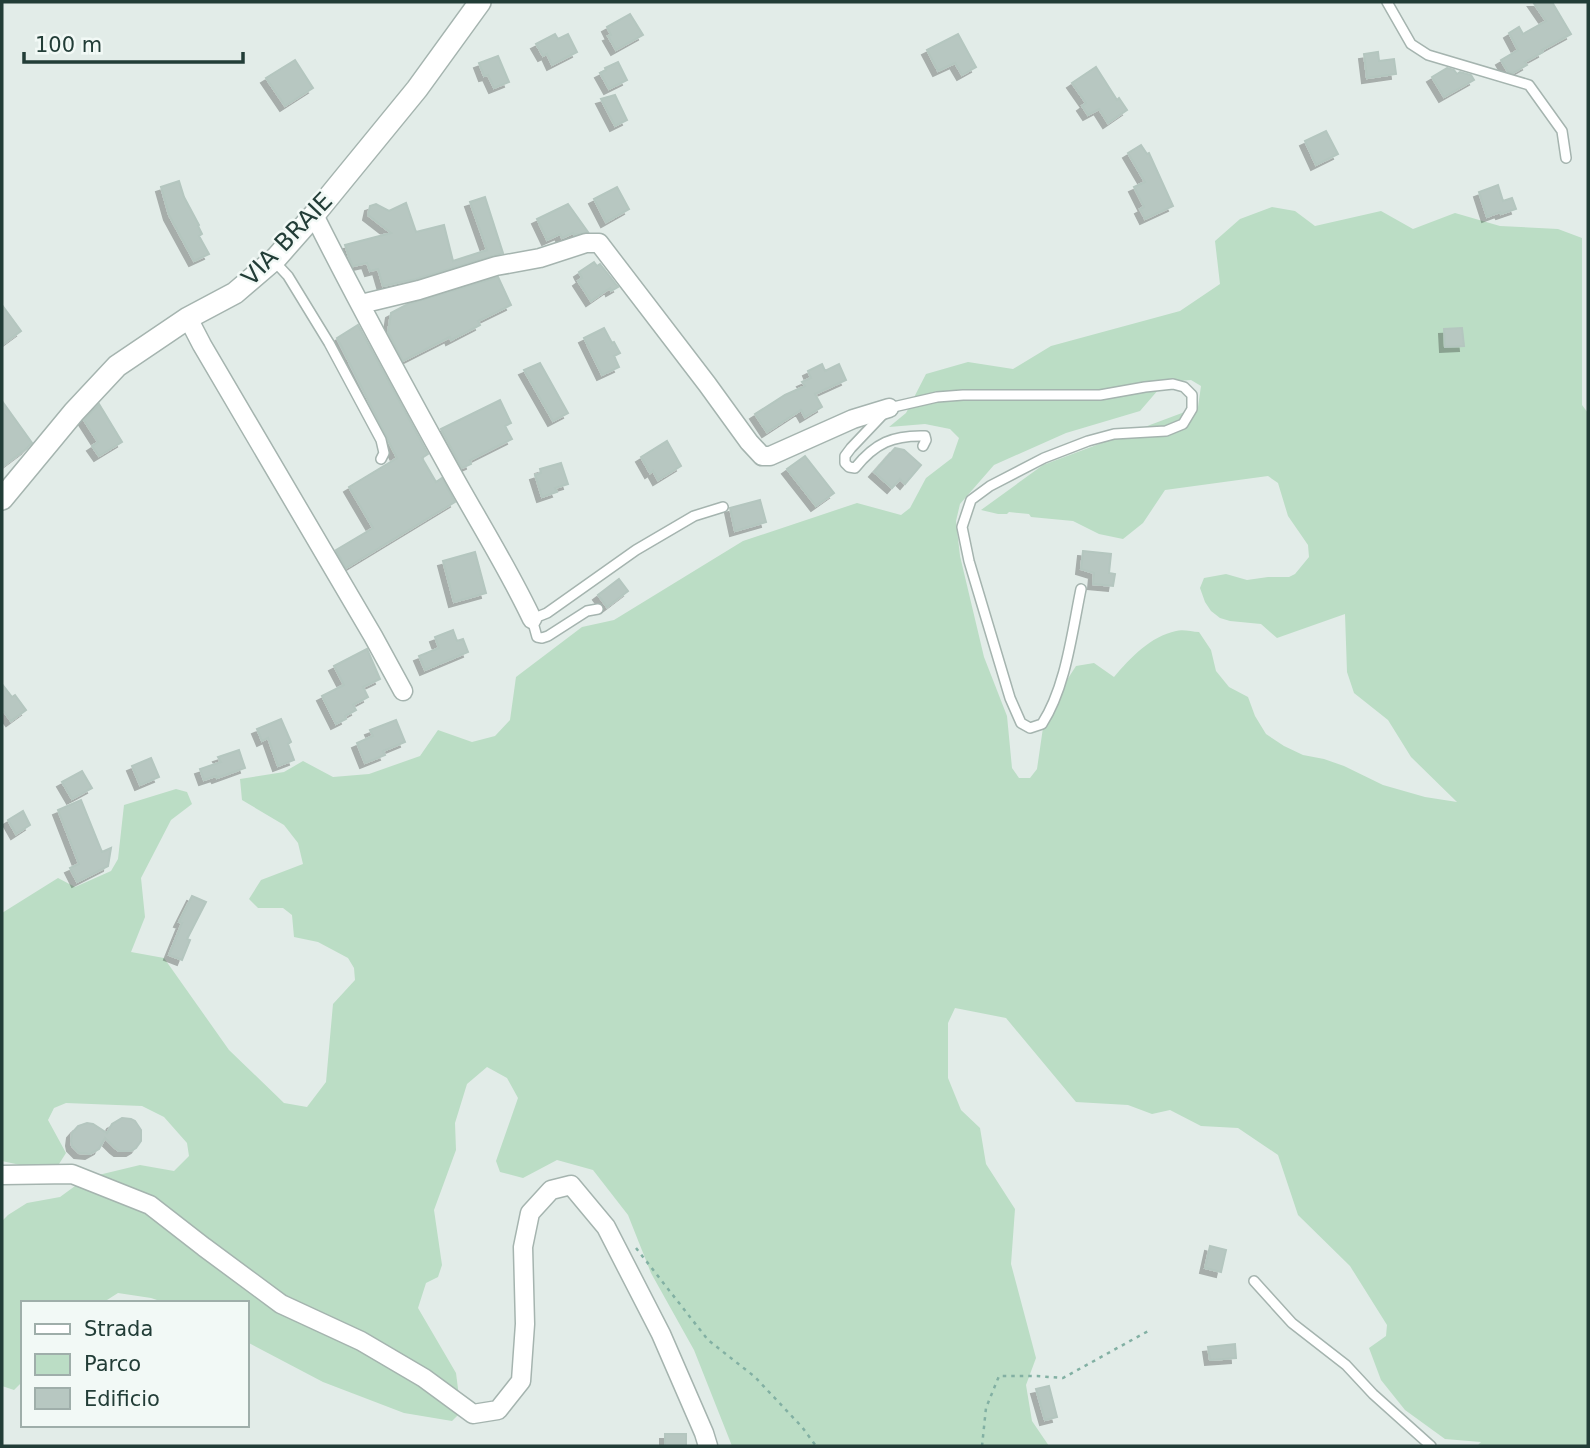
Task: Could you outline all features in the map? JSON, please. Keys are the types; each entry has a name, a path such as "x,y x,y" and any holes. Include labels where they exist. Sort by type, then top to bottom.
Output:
{"street":[{"name":"VIA BRAIE","path":"2,499 74,412 117,366 188,318 235,293 273,260 314,215 417,89 480,2"},
{"path":"314,215 532,619"},
{"path":"362,304 496,266 540,258 586,243 599,243 762,456 771,456 853,419 889,408"},
{"path":"188,318 373,636 402,691"},
{"path":"2,1175 72,1174 150,1205 281,1304 360,1341 424,1378 473,1414 498,1410 521,1381 525,1324 523,1247 530,1213 551,1190 571,1185 606,1227 661,1334 708,1446"}],"lane":[{"path":"1387,2 1411,44 1428,55 1529,85 1562,131 1566,158"},
{"path":"273,260 288,276 329,343 381,440 384,453 381,459"},
{"path":"923,446 925,436 895,438 870,451 855,468 845,463 845,456 889,408 937,397 1100,395 1173,384 1184,387 1192,395 1192,409 1183,424 1166,431 1114,434 1088,441 1044,458 990,486 971,500 962,527 969,561 1010,698 1021,723 1031,728 1042,724 1050,712 1068,654 1081,589"},
{"path":"598,609 587,611 542,638 537,637 532,619 547,613 636,550 694,516 723,507"},
{"path":"1254,1280 1292,1323 1346,1365 1373,1394 1431,1446"}],"path":[{"path":"632,1242 708,1340 755,1377 817,1446"},
{"path":"982,1446 986,1408 999,1376 1063,1378 1150,1330"}],"green space":[{"path":"1272,207 1295,211 1315,226 1381,211 1413,229 1455,213 1500,226 1558,229 1582,238 1582,405 1588,413 1588,1446 1477,1446 1481,1442 1445,1439 1405,1410 1381,1380 1369,1348 1386,1336 1387,1325 1350,1266 1298,1215 1278,1155 1238,1128 1201,1126 1170,1110 1152,1114 1128,1105 1076,1102 1006,1018 955,1008 948,1023 948,1078 961,1110 980,1128 986,1164 1015,1209 1011,1264 1036,1358 1026,1385 1032,1421 1049,1446 732,1446 694,1350 651,1273 628,1215 593,1170 557,1160 523,1178 500,1172 496,1161 518,1098 507,1078 487,1067 467,1084 455,1123 456,1150 434,1210 442,1265 438,1277 426,1283 418,1308 456,1373 461,1412 452,1421 404,1413 323,1382 248,1343 248,1301 160,1301 118,1293 107,1301 21,1301 21,1383 14,1390 2,1386 2,1221 27,1203 60,1197 86,1178 140,1165 174,1171 189,1156 187,1143 164,1117 142,1106 66,1103 54,1108 48,1120 66,1153 59,1164 34,1168 2,1161 2,913 58,878 75,887 111,871 118,859 124,805 176,789 187,792 192,804 171,820 141,878 145,917 131,952 164,958 229,1050 284,1103 307,1107 326,1082 333,1004 355,980 354,968 348,958 318,942 294,937 292,915 283,908 258,908 249,899 261,880 303,864 298,843 284,825 242,800 240,779 284,772 303,761 333,777 369,774 420,756 438,730 472,742 495,736 510,720 516,677 582,627 614,620 743,541 857,503 901,515 910,508 926,478 952,458 959,438 950,429 925,424 889,427 906,413 926,374 968,362 1013,369 1051,346 1180,311 1220,284 1215,241 1240,219","holes":["1191,380 1201,386 1198,407 1043,465 981,510 1073,521 1099,534 1123,539 1143,523 1165,490 1268,476 1278,483 1288,516 1308,545 1309,557 1295,574 1289,577 1247,580 1226,574 1204,578 1200,588 1205,602 1220,618 1261,624 1277,638 1345,614 1347,672 1354,693 1388,720 1411,757 1457,802 1425,797 1383,785 1344,766 1303,755 1284,746 1266,734 1248,697 1229,687 1216,671 1211,650 1199,632 1185,630 1167,634 1150,643 1134,655 1114,677 1094,663 1076,666 1045,714 1037,769 1030,778 1019,778 1012,768 1007,716 984,657 960,556 956,521 960,504 994,465 1066,433 1140,411 1165,382"]}],"building":[{"path":"1533,2 1552,2 1571,34 1542,50 1543,52 1525,62 1527,65 1513,73 1508,72 1501,60 1518,50 1509,33 1519,27 1523,34 1546,21"},
{"path":"630,14 643,35 616,50 608,36 611,35 607,27"},
{"path":"555,34 558,39 568,34 577,52 552,65 547,54 543,56 536,44"},
{"path":"958,34 976,67 962,75 955,63 938,71 927,50"},
{"path":"1378,52 1379,61 1394,59 1396,74 1367,78 1364,54"},
{"path":"498,56 509,82 494,88 488,75 484,76 479,63"},
{"path":"295,60 313,88 285,106 266,78"},
{"path":"618,62 627,80 609,89 600,73"},
{"path":"1096,67 1117,100 1119,98 1127,110 1108,123 1099,109 1088,115 1082,106 1086,103 1072,83"},
{"path":"1447,68 1457,74 1460,72 1471,75 1474,80 1444,97 1432,77"},
{"path":"615,95 627,120 615,126 601,99"},
{"path":"1326,131 1338,154 1316,165 1305,141"},
{"path":"1141,145 1147,154 1149,153 1173,206 1145,219 1140,209 1144,207 1134,187 1145,182 1128,153"},
{"path":"179,181 199,225 202,234 199,236 209,254 194,261 169,215 161,187"},
{"path":"1498,185 1503,201 1512,198 1516,209 1487,217 1479,192"},
{"path":"617,187 629,209 606,222 594,199"},
{"path":"485,197 503,253 383,286 378,269 370,271 367,263 353,266 350,260 345,245 391,233 368,215 370,206 376,204 389,211 406,203 416,232 444,225 453,261 487,250 470,202"},
{"path":"568,204 588,232 573,233 562,238 560,234 547,240 537,219"},
{"path":"594,262 597,266 600,264 618,287 611,291 610,288 591,301 578,281 582,278 579,272"},
{"path":"498,277 511,305 478,321 480,325 403,361 388,332 391,313 408,304"},
{"path":"2,305 21,331 2,345"},
{"path":"358,325 428,454 422,458 436,482 442,478 455,502 346,568 336,550 373,528 349,487 397,458 337,338"},
{"path":"604,328 620,353 614,356 619,367 602,375 584,338"},
{"path":"1462,328 1464,346 1445,347 1444,329"},
{"path":"540,363 568,413 553,421 524,370"},
{"path":"822,364 825,371 839,364 846,380 815,394 822,407 805,417 801,410 767,432 755,414 805,386 802,382 811,378 808,371"},
{"path":"500,400 511,423 505,426 512,439 470,460 471,464 462,468 441,429"},
{"path":"2,401 32,443 2,467"},
{"path":"99,404 122,442 99,456 92,446 98,442 84,420"},
{"path":"667,441 681,466 658,480 653,471 650,473 641,457"},
{"path":"895,448 904,450 921,465 905,484 900,479 892,488 874,472"},
{"path":"805,456 834,493 816,506 787,469"},
{"path":"561,463 568,484 555,488 557,492 542,497 535,475 541,473 540,469"},
{"path":"760,500 766,522 735,531 730,508"},
{"path":"1083,551 1111,554 1109,573 1115,574 1113,586 1093,584 1094,573 1081,569"},
{"path":"475,552 486,593 454,602 443,561"},
{"path":"619,579 628,591 607,607 598,595"},
{"path":"453,630 457,641 463,639 468,652 425,670 419,656 439,648 435,637"},
{"path":"367,649 380,679 363,687 368,697 353,705 356,710 336,724 322,696 344,685 334,666"},
{"path":"2,684 26,710 11,721 2,709"},
{"path":"281,719 291,742 288,744 294,760 278,766 268,738 262,741 257,729"},
{"path":"396,720 405,742 383,751 385,755 365,763 357,743 373,736 370,730"},
{"path":"239,750 245,768 204,780 200,769 221,762 218,757"},
{"path":"151,758 159,777 140,785 132,766"},
{"path":"82,771 92,788 72,799 62,782"},
{"path":"81,800 102,852 111,848 108,866 77,882 70,868 79,864 58,810"},
{"path":"23,811 30,825 16,834 8,820"},
{"path":"192,896 206,902 187,939 190,940 182,960 169,955 182,923 179,922"},
{"path":"122,1118 135,1121 141,1130 141,1141 131,1151 119,1151 105,1138 99,1149 90,1154 79,1153 72,1146 72,1133 78,1126 93,1124 107,1133 112,1124"},
{"path":"1210,1246 1226,1250 1221,1272 1205,1268"},
{"path":"1235,1344 1236,1358 1210,1360 1208,1347"},
{"path":"1049,1386 1057,1417 1045,1420 1036,1389"},
{"path":"665,1434 686,1434 686,1446 665,1446"}]}
